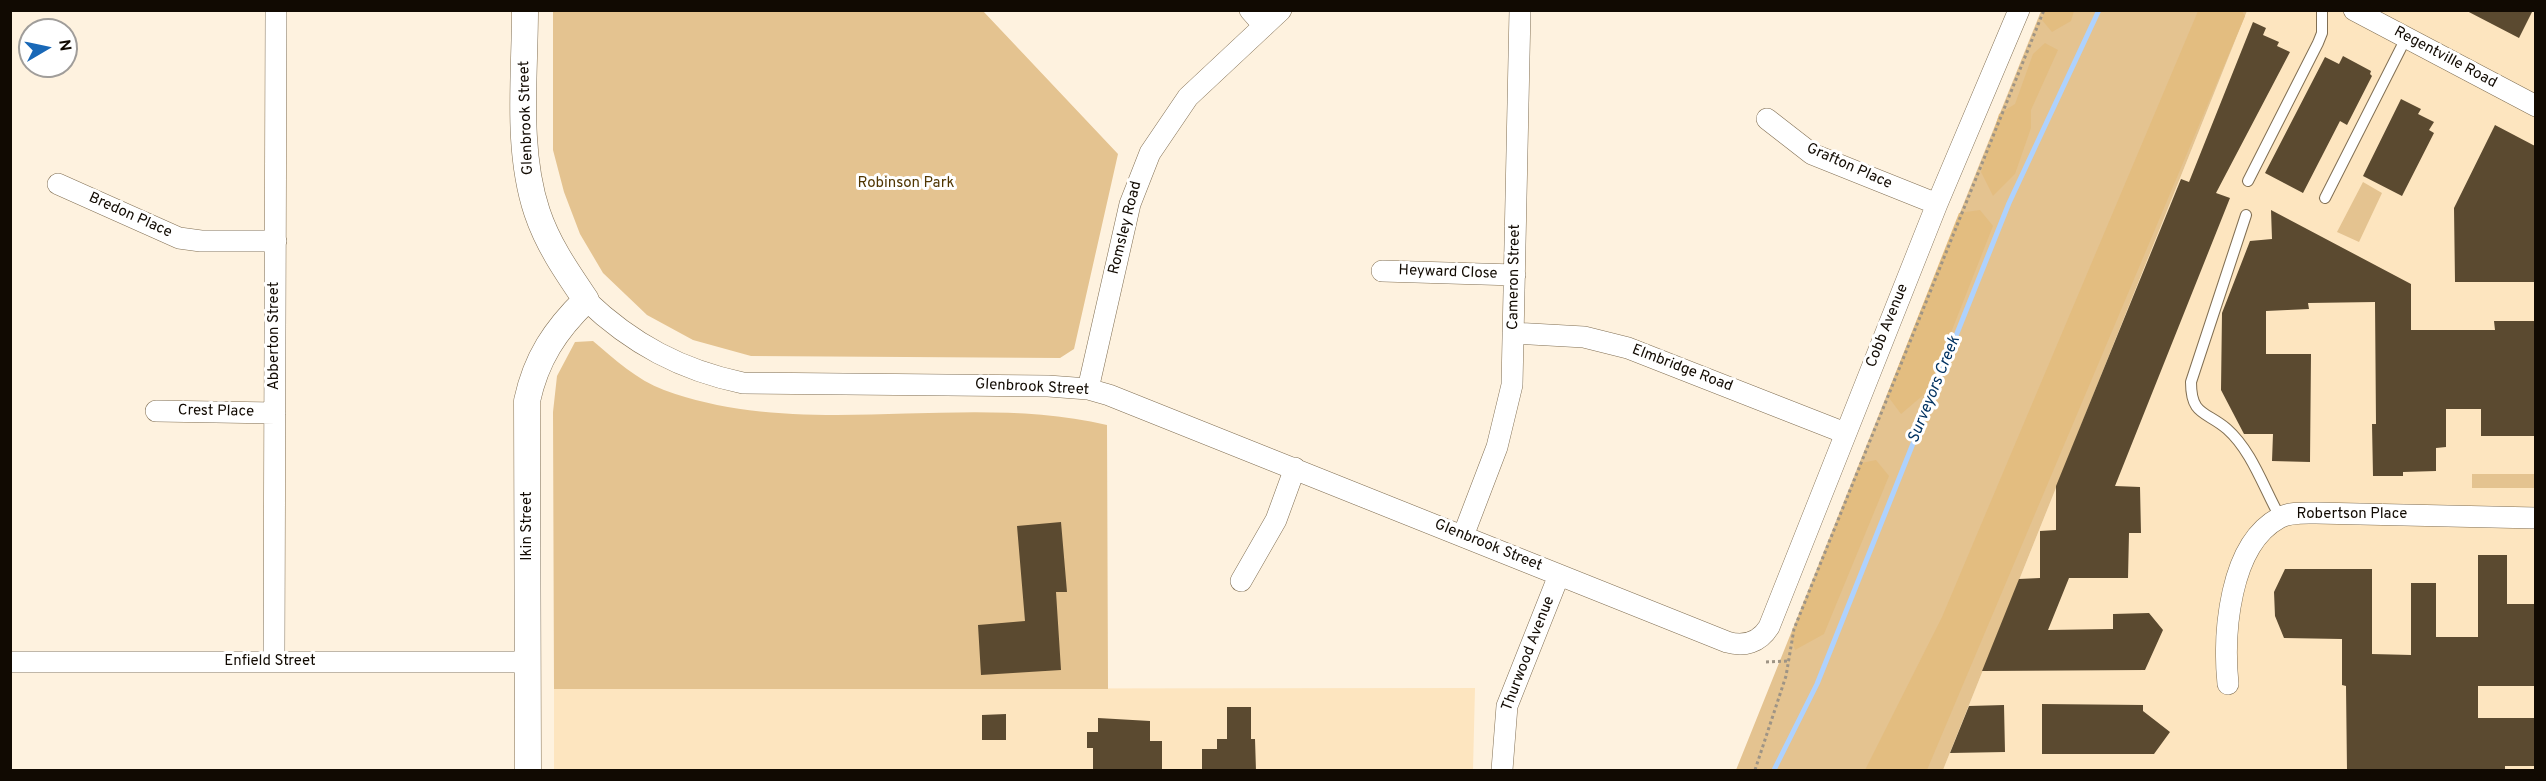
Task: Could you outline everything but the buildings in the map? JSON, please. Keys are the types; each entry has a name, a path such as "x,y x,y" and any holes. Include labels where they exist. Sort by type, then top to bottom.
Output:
{"street":[{"name":"Abberton Street","path":"274,662 276,10"},
{"name":"Glenbrook Street","path":"525,10 525,143 532,193 553,249 586,300 623,333 663,357 706,375 743,383 1048,386 1088,389 1137,405 1727,642 1743,645 1756,641"},
{"path":"1250,10 1264,26"},
{"name":"Romsley Road","path":"1088,389 1130,204 1142,169 1157,139 1188,98 1281,10"},
{"name":"Cameron Street","path":"1463,536 1506,418 1512,385 1520,10"},
{"name":"Cobb Avenue","path":"1756,641 1768,627 1937,204 2019,10"},
{"name":"Regentville Road","path":"2354,10 2535,106"},
{"name":"Grafton Place","path":"1767,119 1812,154 1937,204"},
{"name":"Bredon Place","path":"58,184 179,238 194,241 276,241"},
{"name":"Heyward Close","path":"1382,271 1515,275"},
{"name":"Ikin Street","path":"528,771 527,401 536,368 550,340 586,300"},
{"name":"Elmbridge Road","path":"1514,333 1584,338 1628,348 1845,434"},
{"name":"Crest Place","path":"156,411 275,413"},
{"path":"1241,581 1276,520 1294,468"},
{"name":"Robertson Place","path":"2228,684 2224,651 2227,616 2238,577 2260,532 2280,517 2316,513 2535,518"},
{"name":"Thurwood Avenue","path":"1502,771 1507,706 1559,575"},
{"name":"Enfield Street","path":"10,662 529,662"}],"lane":[{"path":"2248,181 2318,43 2322,33 2322,10"},
{"path":"2325,198 2406,38"},
{"path":"2246,215 2191,382 2191,397 2197,410 2227,429 2239,442 2280,517"}],"path":[{"path":"1755,771 1786,676 1794,629 2044,10"},
{"path":"1766,662 1788,661"}],"shaded area":[{"path":"2045,10 2074,11 2071,21 2052,32 2042,20"},
{"path":"2198,11 2242,11 2245,16 1927,770 1865,770 1942,617"},
{"path":"2247,11 2535,11 2535,770 1943,770"},
{"path":"2045,43 2058,50 2031,110 2031,128 2015,174 1993,196 1981,172 1999,114 2015,104 2033,54"},
{"path":"1980,210 1993,226 1928,391 1901,414 1887,395 1959,213"},
{"path":"1876,460 1889,476 1824,634 1795,650 1791,637 1861,463"},
{"path":"1475,688 1473,770 554,770 554,689"}],"green space":[{"name":"Robinson Park","path":"553,11 983,11 1118,154 1074,349 1060,358 751,356 693,340 647,315 603,273 580,234 564,192 553,150"},
{"path":"2041,11 2247,11 1943,770 1736,770"},
{"path":"2363,182 2382,193 2359,242 2337,232"},
{"path":"593,341 644,381 664,390 718,405 773,413 828,415 997,412 1052,416 1107,425 1108,689 554,689 553,412 557,376 575,342"},
{"path":"2472,474 2535,474 2535,488 2472,488"}],"waterway":[{"name":"Surveyors Creek","path":"1774,770 1817,684 2009,203 2099,10"}]}
